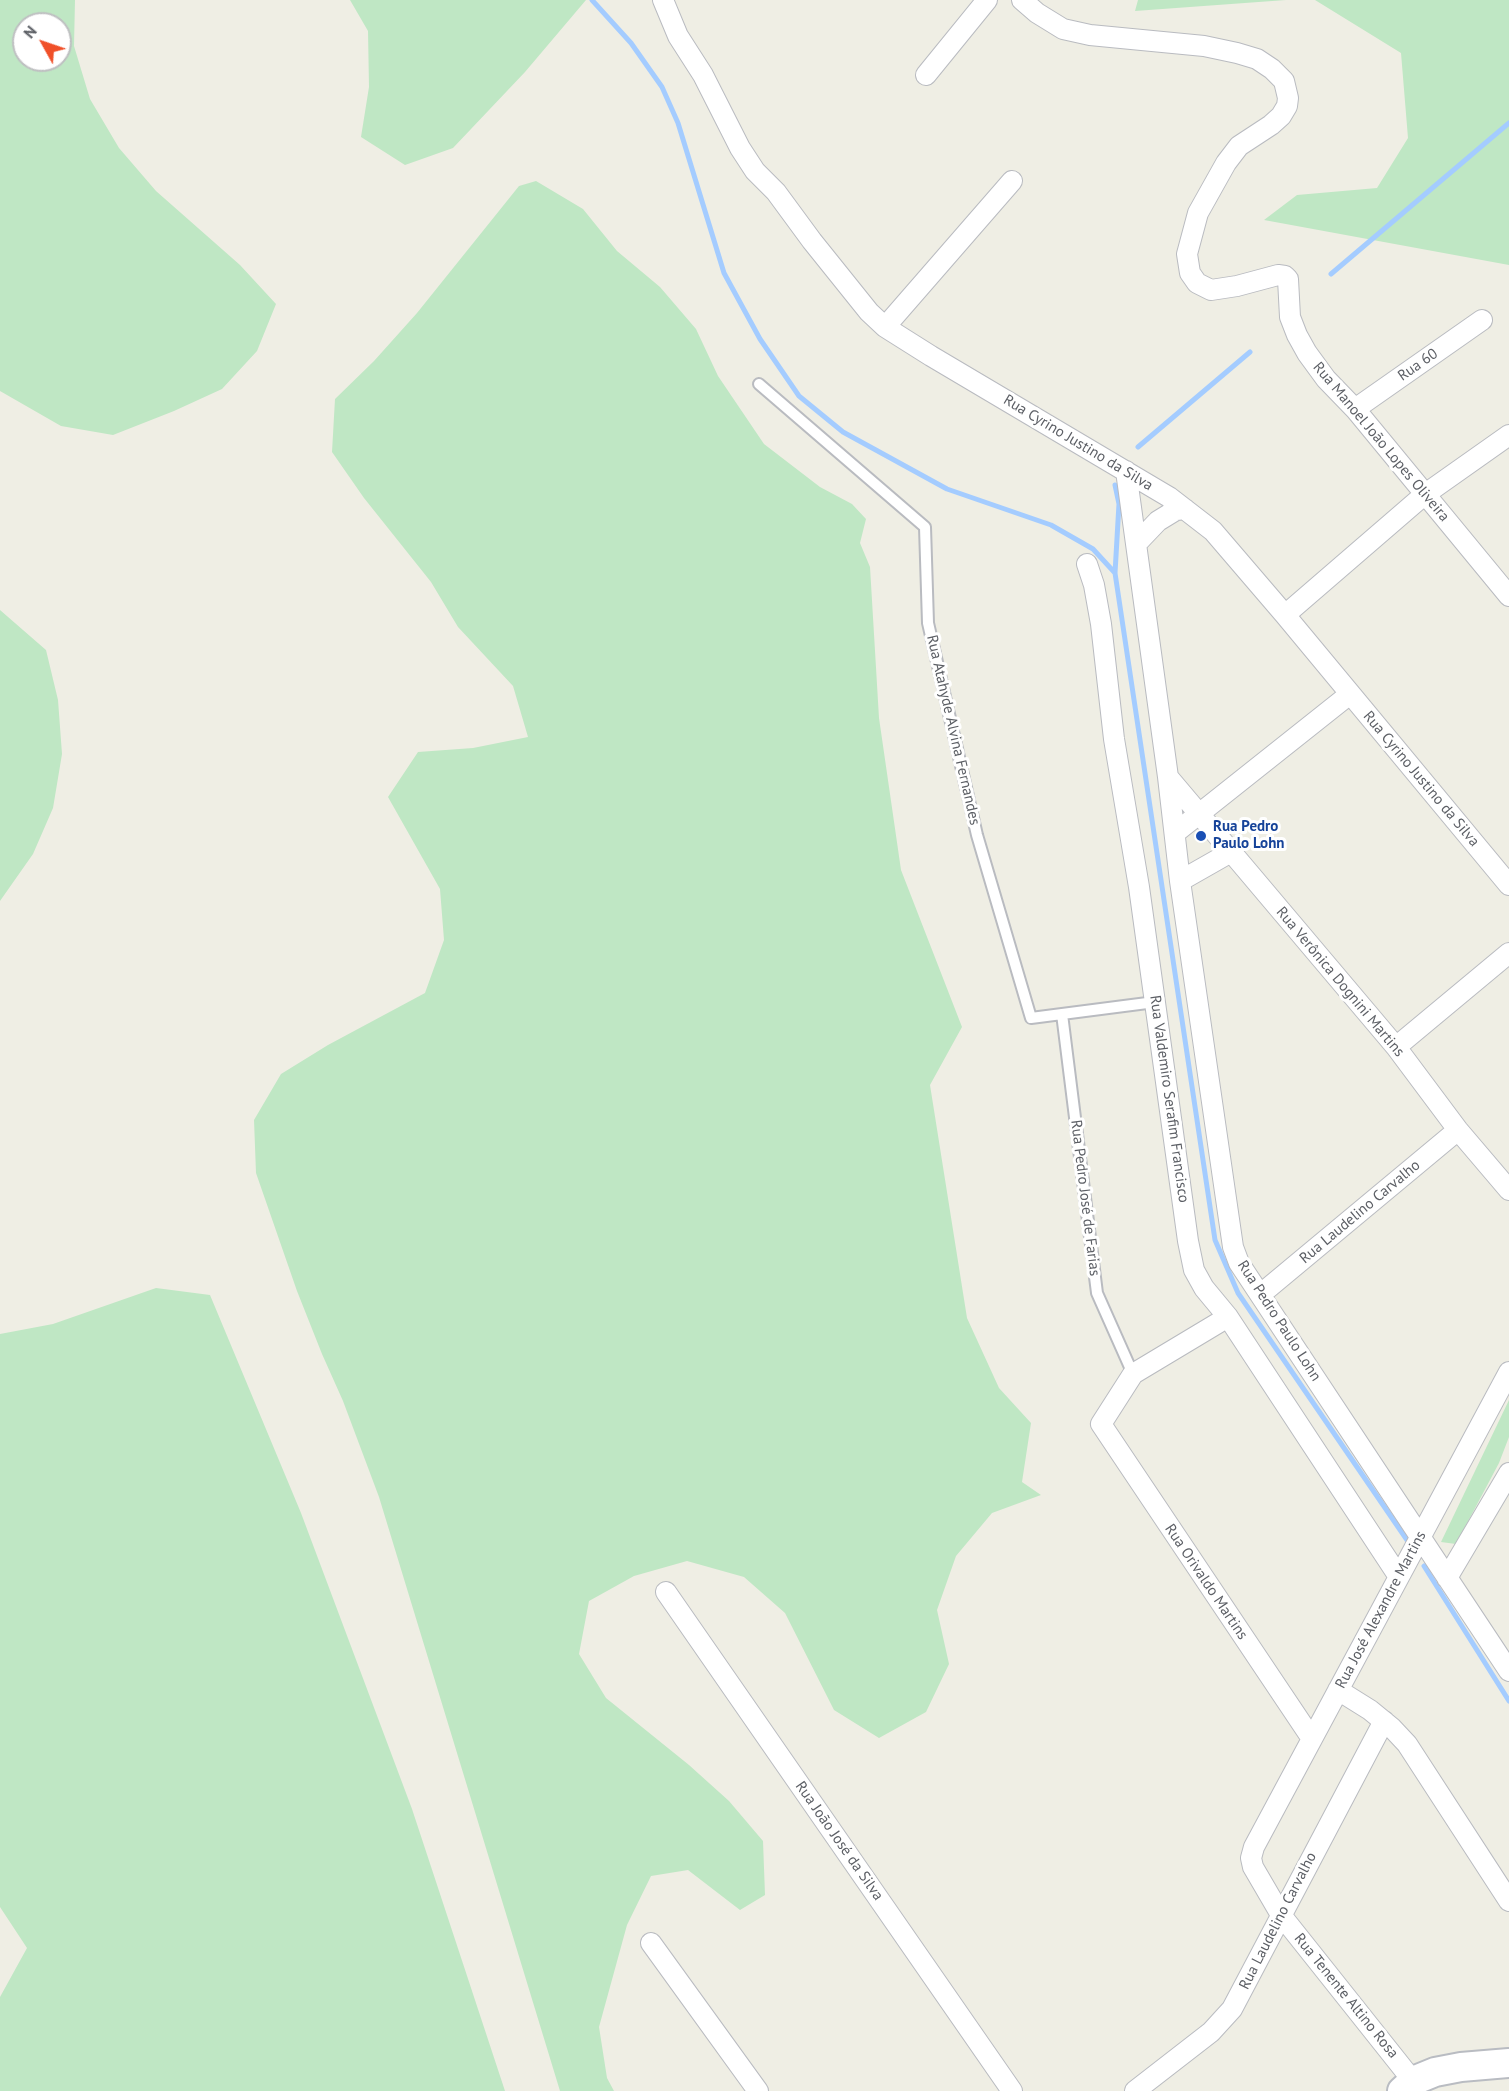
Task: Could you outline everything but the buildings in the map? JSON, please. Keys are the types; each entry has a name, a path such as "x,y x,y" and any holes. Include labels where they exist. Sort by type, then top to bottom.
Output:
{"main road":[{"path":"1407,2086 1423,2076 1447,2070 1509,2063"}],"street":[{"name":"Rua Cyrino Justino da Silva","path":"663,0 678,36 703,75 740,148 755,171 777,192 856,298 885,327 1126,471 1185,509 1213,531 1509,885"},
{"path":"926,75 987,0"},
{"name":"Rua Manoel João Lopes Oliveira","path":"1022,0 1037,13 1063,29 1090,36 1204,46 1237,53 1257,59 1284,81 1288,98 1287,106 1281,116 1239,146 1226,163 1198,213 1187,254 1190,273 1197,283 1211,290 1278,275 1288,279 1290,317 1297,335 1326,379 1355,409 1509,596"},
{"path":"885,327 1012,181"},
{"name":"Rua 60","path":"1355,409 1482,320"},
{"path":"1285,615 1424,495 1509,435"},
{"name":"Rua Pedro Paulo Lohn","path":"1126,471 1180,881 1233,1247 1239,1263 1509,1671"},
{"path":"1137,543 1149,528 1167,514 1185,509"},
{"name":"Rua Valdemiro Serafim Francisco","path":"1087,564 1096,595 1114,739 1139,887 1188,1241 1194,1270 1204,1288 1228,1317 1399,1577"},
{"path":"1175,834 1350,694"},
{"name":"Rua Verônica Dognini Martins","path":"1168,777 1396,1047 1458,1130 1509,1190"},
{"path":"1180,881 1231,852"},
{"path":"1396,1047 1509,953"},
{"name":"Rua Laudelino Carvalho","path":"1261,1294 1458,1130"},
{"path":"1133,1374 1228,1317"},
{"name":"Rua José Alexandre Martins","path":"1254,1847 1509,1372"},
{"name":"Rua Orivaldo Martins","path":"1133,1374 1101,1424 1312,1739"},
{"path":"1447,1578 1509,1473"},
{"name":"Rua João José da Silva","path":"666,1592 1012,2091"},
{"path":"1338,1690 1384,1721 1407,1744 1509,1901"},
{"name":"Rua Laudelino Carvalho","path":"1135,2091 1211,2032 1223,2020 1251,1975 1384,1721"},
{"name":"Rua Tenente Altino Rosa","path":"1254,1847 1251,1858 1253,1867 1281,1915 1407,2086"},
{"path":"651,1943 758,2091"}],"lane":[{"name":"Rua Atahyde Alvina Fernandes","path":"759,384 925,527 928,622 977,835 1031,1018 1155,1002"},
{"name":"Rua Pedro José de Farias","path":"1062,1014 1097,1293 1133,1374"}],"green space":[{"path":"0,0 75,0 74,46 90,99 119,148 156,191 240,265 276,304 257,351 222,389 113,435 61,426 0,391"},
{"path":"350,0 586,0 525,72 453,148 405,165 361,137 369,87 368,31"},
{"path":"1138,0 1286,0 1135,11"},
{"path":"1315,0 1509,0 1509,265 1264,220 1297,195 1377,188 1408,138 1401,53"},
{"path":"536,181 583,209 617,251 660,287 696,329 718,376 764,444 820,487 852,504 866,519 860,543 870,567 879,718 901,870 962,1027 930,1085 967,1318 999,1388 1031,1423 1022,1482 1041,1495 992,1513 956,1556 937,1610 949,1664 926,1712 879,1738 834,1710 785,1613 744,1577 687,1561 634,1576 589,1601 579,1654 606,1698 689,1765 729,1801 763,1841 765,1895 740,1910 688,1870 651,1876 627,1925 599,2027 607,2078 614,2091 560,2091 379,1497 343,1401 297,1291 256,1173 254,1120 281,1074 328,1045 425,993 444,940 440,889 388,797 418,752 473,748 528,737 513,686 458,627 431,582 364,498 332,452 335,399 374,361 417,313 519,186"},
{"path":"0,610 46,650 58,700 62,754 53,808 33,854 0,901"},
{"path":"156,1288 210,1295 301,1513 412,1809 505,2091 0,2091 0,1997 27,1948 0,1907 0,1334 53,1324"},
{"path":"1509,1400 1509,1437 1499,1463 1456,1544 1441,1542"}],"waterway":[{"path":"592,0 631,43 662,87 678,123 724,273 760,339 799,396 843,432 947,489 1051,525 1093,549 1115,573"},
{"path":"1331,274 1509,123"},
{"path":"1138,447 1250,352"},
{"path":"1115,485 1119,504 1115,573 1215,1240 1238,1293 1407,1540"},
{"path":"1424,1566 1509,1701"}],"place":[{"name":"Rua Pedro Paulo Lohn","path":"1201,836"}]}
